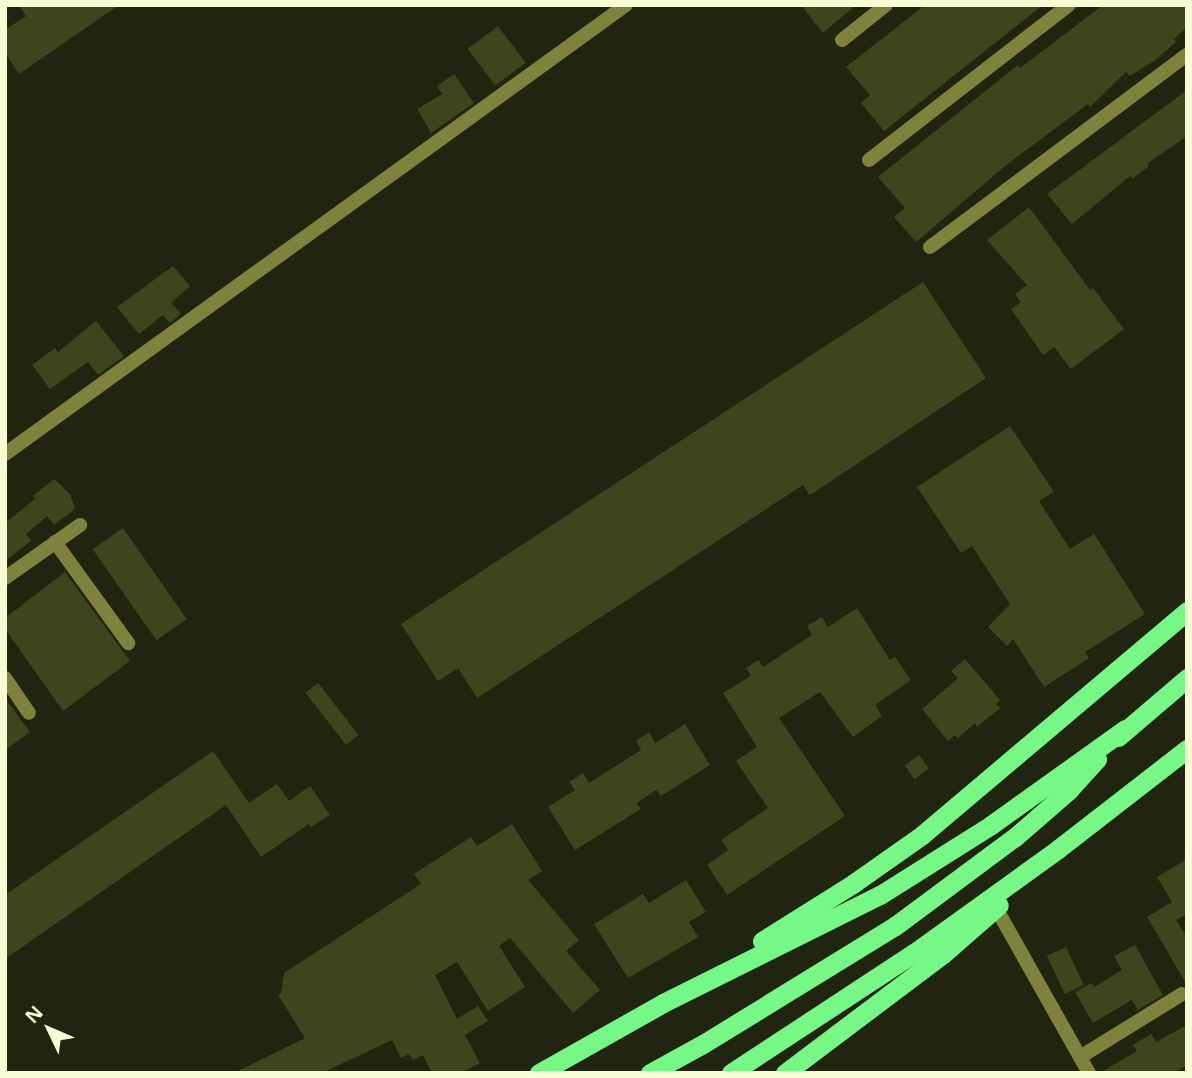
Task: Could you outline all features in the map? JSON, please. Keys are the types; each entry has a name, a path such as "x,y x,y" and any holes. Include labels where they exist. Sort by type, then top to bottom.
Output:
{"highway":[{"path":"539,1073 663,1003 854,883 922,835 1187,611"},
{"path":"663,1003 880,895 991,825 1125,729 1187,678"},
{"path":"650,1073 704,1044 895,926 1015,837 1069,790 1125,729"},
{"path":"731,1073 914,953 1058,849 1187,748"},
{"path":"785,1073 943,954 1058,849"}],"street":[{"path":"5,454 626,5"},
{"path":"842,40 886,5"},
{"path":"869,160 1069,5"},
{"path":"930,247 1187,54"},
{"path":"5,578 80,525"},
{"path":"55,542 128,643"},
{"path":"5,678 29,713"},
{"path":"996,908 1089,1073"},
{"path":"1080,1057 1182,994"}],"building":[{"path":"19,5 119,5 19,74 5,53 5,30 26,16"},
{"path":"801,5 856,5 823,33"},
{"path":"925,5 1043,5 884,131 861,103 870,95 846,67"},
{"path":"1103,5 1187,5 1187,27 1174,39 1176,42 1154,61 1130,76 1126,72 1090,107 1088,104 1005,166 916,242 894,217 905,208 878,177 1018,65 1020,68"},
{"path":"498,26 526,63 495,86 468,49"},
{"path":"454,74 474,103 431,133 417,109 442,94 437,86"},
{"path":"1187,90 1187,136 1148,163 1149,166 1132,179 1130,176 1072,224 1047,194"},
{"path":"1029,207 1090,290 1093,288 1124,329 1071,369 1054,347 1043,355 1011,309 1021,302 1015,294 1027,285 987,240"},
{"path":"173,266 190,286 171,303 181,314 170,323 163,315 139,334 117,307"},
{"path":"923,282 986,378 810,495 803,485 477,698 458,668 438,681 401,624"},
{"path":"96,321 124,356 98,375 88,362 50,389 32,365 55,348 58,352"},
{"path":"1010,426 1054,492 1039,501 1070,549 1094,534 1145,614 1085,652 1089,658 1044,687 1013,639 1007,646 988,627 1010,604 972,546 961,553 917,487"},
{"path":"54,479 70,494 75,509 54,525 47,516 26,534 31,541 5,561 5,523 35,499 33,496"},
{"path":"123,528 187,619 156,640 93,549"},
{"path":"65,572 130,661 63,711 5,629 5,618"},
{"path":"857,608 890,660 895,657 911,680 875,705 882,716 853,737 820,692 779,718 845,816 727,895 707,865 728,850 721,840 768,808 736,761 757,747 723,693 751,676 746,668 758,660 763,667 812,635 807,626 822,617 828,627"},
{"path":"965,659 1000,700 996,704 1000,708 977,727 975,723 958,738 955,735 948,741 922,709 958,678 951,671"},
{"path":"318,683 359,735 346,745 305,693"},
{"path":"5,698 30,732 5,750"},
{"path":"685,724 710,765 661,796 656,790 637,803 641,809 575,850 548,807 575,790 569,782 583,773 589,783 641,750 636,741 649,732 655,743"},
{"path":"213,751 249,803 277,784 289,801 310,786 330,815 311,827 309,824 261,857 226,805 5,959 5,895"},
{"path":"919,755 929,769 914,779 904,766"},
{"path":"512,824 542,871 528,880 579,940 566,951 600,990 573,1013 510,938 499,946 525,987 488,1011 457,962 435,975 457,1019 478,1006 488,1021 465,1035 480,1063 461,1073 432,1073 423,1055 413,1060 409,1054 401,1058 392,1040 322,1073 234,1073 305,1038 278,995 281,993 284,973 421,884 414,874 471,837 477,846"},
{"path":"1187,859 1187,914 1176,920 1187,937 1187,985 1147,917 1172,902 1157,877"},
{"path":"686,880 706,912 689,922 698,937 628,978 594,924 643,894 649,903"},
{"path":"1135,945 1163,995 1138,1010 1132,1000 1093,1023 1075,992 1092,983 1094,987 1122,970 1114,956"},
{"path":"1066,947 1084,985 1065,994 1047,956"},
{"path":"1187,1025 1187,1065 1174,1073 1100,1073 1137,1051 1133,1045 1151,1034 1156,1042"}]}
